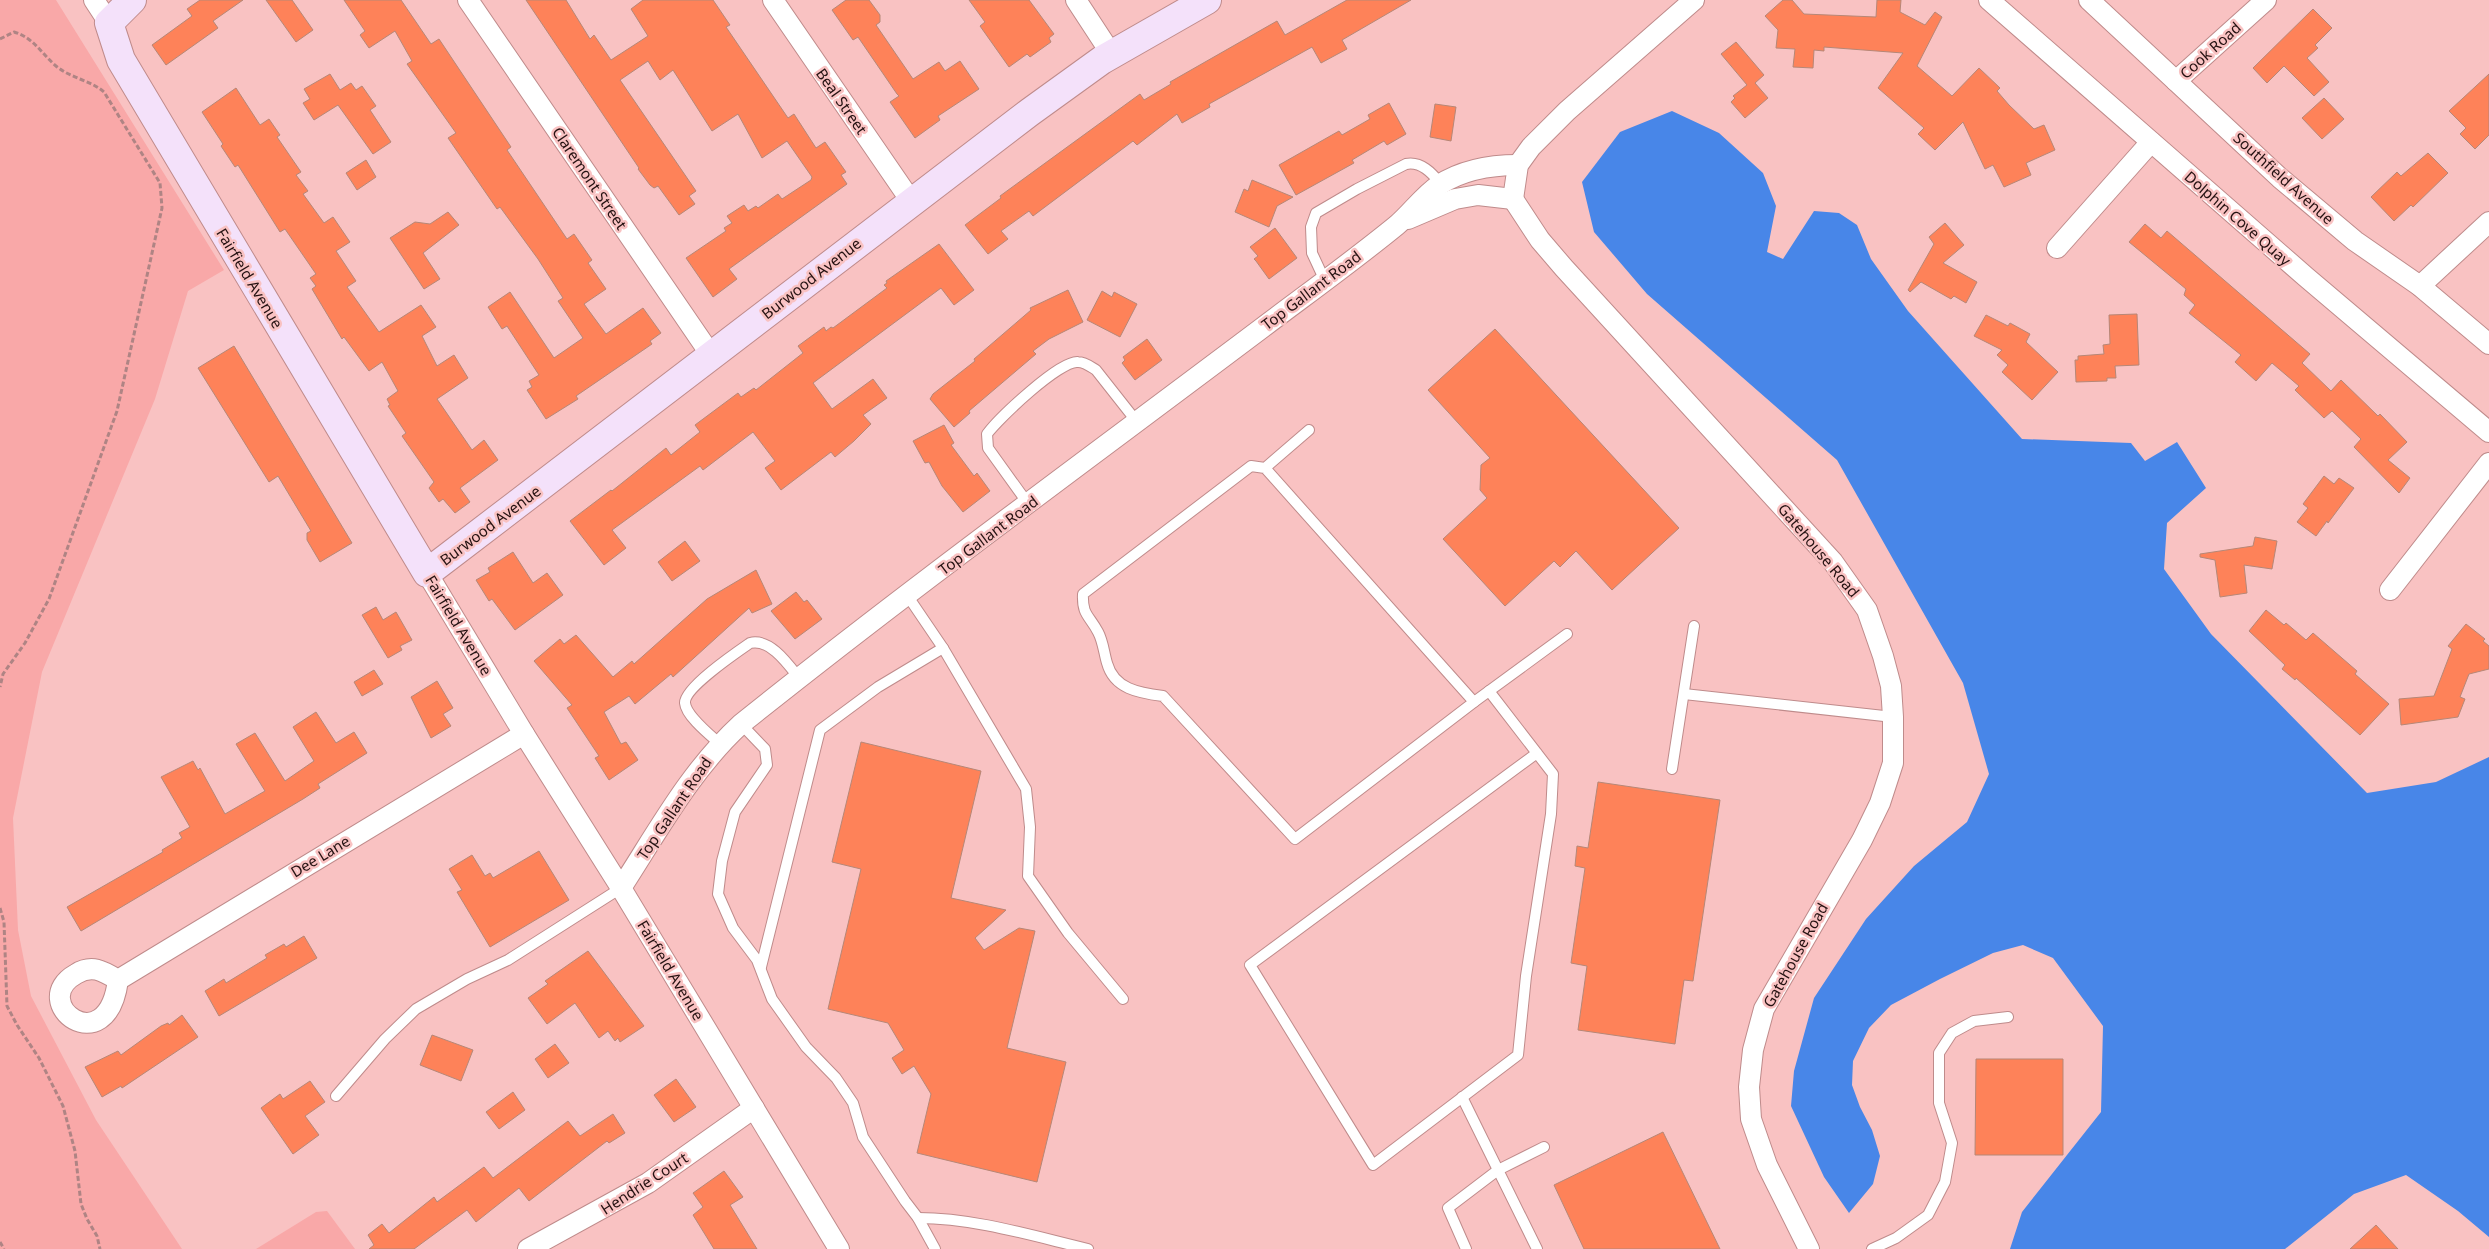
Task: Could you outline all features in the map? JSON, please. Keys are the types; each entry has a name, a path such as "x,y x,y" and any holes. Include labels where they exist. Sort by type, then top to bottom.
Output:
{"street":[{"path":"94,0 109,23 132,0"},
{"name":"Claremont Street","path":"468,0 712,356"},
{"name":"Beal Street","path":"772,0 911,201"},
{"path":"1076,0 1112,54"},
{"name":"Burwood Avenue","path":"428,573 911,201 1030,112 1112,54 1207,0"},
{"path":"1513,199 1518,166 1531,148 1567,111 1694,0"},
{"name":"Dolphin Cove Quay","path":"1989,0 2151,142 2489,432"},
{"name":"Southfield Avenue","path":"2089,0 2280,178 2355,241 2420,286 2489,344"},
{"name":"Cook Road","path":"2176,81 2266,0"},
{"name":"Fairfield Avenue","path":"109,23 121,60 145,104 524,734 621,888 839,1249"},
{"path":"2057,248 2151,142"},
{"name":"Top Gallant Road","path":"621,888 683,790 720,744 741,724 907,596 1325,281 1399,223 1425,196 1441,184 1478,169 1499,165 1518,166"},
{"name":"Top Gallant Road","path":"1399,223 1455,199 1478,195 1513,199"},
{"name":"Gatehouse Road","path":"1513,199 1540,240 1564,268 1796,520 1854,588 1867,610 1881,647 1891,686 1893,763 1880,803 1862,840 1764,1009 1753,1050 1748,1087 1751,1119 1767,1165 1809,1249"},
{"path":"2420,286 2489,222"},
{"path":"2390,590 2489,463"},
{"name":"Dee Lane","path":"118,980 524,734"},
{"name":"Hendrie Court","path":"528,1249 648,1183 754,1108"}],"lane":[{"path":"1325,281 1312,252 1310,228 1316,213 1357,188 1406,164 1415,162 1441,184"},
{"path":"1029,505 988,448 987,434 1058,368 1078,362 1096,370 1137,422"},
{"path":"1264,468 1309,430"},
{"path":"1474,702 1264,468 1250,466 1083,594 1082,609 1099,634 1108,668 1118,684 1140,693 1163,696 1295,839 1474,702 1567,634"},
{"path":"907,596 943,648 1026,789 1030,827 1028,876 1068,933 1123,999"},
{"path":"1672,769 1694,626"},
{"path":"720,744 687,711 684,702 688,692 755,641 765,644 775,652 799,678"},
{"path":"761,968 820,730 878,687 943,648"},
{"path":"1489,691 1537,752 1553,774 1551,814 1526,976 1518,1055 1373,1165 1250,965 1537,752"},
{"path":"1684,694 1893,717"},
{"path":"741,724 765,749 767,765 735,812 722,862 718,894 733,928 761,968 772,999 806,1047 842,1086 853,1103 863,1137 918,1218 935,1249"},
{"path":"336,1096 385,1039 416,1009 467,979 508,960 621,888"},
{"path":"1872,1249 1896,1238 1928,1215 1944,1182 1952,1143 1939,1103 1938,1053 1952,1033 1974,1021 2008,1017"},
{"path":"1462,1097 1537,1249"},
{"path":"1466,1249 1448,1208 1498,1170 1544,1147"},
{"path":"918,1218 939,1218 1004,1229 1088,1249"}],"path":[{"path":"0,39 14,32 24,35 55,66 80,81 95,85 104,92 160,183 162,208 117,411 49,600 25,644 3,674 0,687"},
{"path":"0,908 4,922 7,1006 17,1026 28,1039 39,1058 63,1106 75,1151 81,1204 87,1220 97,1236 100,1249"},
{"path":"0,1242 4,1249"}],"shaded area":[{"path":"0,0 56,0 224,270 188,291 155,399 42,672 13,818 18,930 31,996 96,1120 182,1249 0,1249"},
{"path":"327,1211 355,1249 256,1249 316,1212"}],"water":[{"path":"1672,111 1719,133 1763,173 1776,206 1767,252 1783,259 1814,211 1839,213 1857,225 1871,259 1908,311 2022,439 2131,443 2145,461 2177,442 2206,488 2167,523 2164,569 2211,634 2367,793 2436,782 2489,757 2489,1237 2458,1211 2406,1175 2354,1194 2285,1249 2010,1249 2022,1212 2101,1112 2103,1026 2053,958 2023,945 1993,953 1891,1005 1869,1028 1853,1061 1852,1085 1860,1107 1872,1130 1880,1156 1873,1184 1849,1213 1824,1177 1791,1106 1794,1071 1814,998 1866,919 1914,866 1967,822 1989,774 1963,683 1837,460 1647,294 1594,232 1582,182 1620,132"}],"building":[{"path":"200,0 243,0 213,21 218,28 166,65 152,45 192,16 187,9"},
{"path":"266,0 292,0 313,30 296,42"},
{"path":"344,0 401,0 431,44 439,39 511,147 507,150 567,239 574,234 592,260 588,263 606,289 584,304 606,334 643,308 661,333 650,341 652,344 576,396 578,399 546,419 527,390 532,387 529,381 539,375 507,326 502,329 488,307 510,292 554,358 583,338 558,301 563,298 538,259 500,207 497,209 448,138 456,133 407,64 412,61 395,31 369,48 360,35 365,31"},
{"path":"526,0 566,0 590,39 594,35 611,60 648,36 631,9 643,0 713,0 730,25 726,27 788,118 794,114 816,148 825,142 846,172 841,175 847,184 729,269 737,279 713,297 686,258 726,231 724,228 732,223 727,216 744,205 748,211 756,206 758,208 778,194 782,199 811,180 812,177 787,141 762,158 738,114 712,131 673,70 660,80 648,61 620,80 696,191 689,196 695,204 679,215 658,186 654,188 650,185 638,169"},
{"path":"846,0 869,0 880,15 880,22 876,25 913,79 939,62 945,71 960,61 979,89 938,116 940,120 915,138 890,102 899,96 858,37 853,40 832,10"},
{"path":"969,0 1029,0 1054,34 1049,38 1051,42 1030,57 1027,54 1009,67 980,26 985,22"},
{"path":"1347,0 1411,0 1342,40 1347,49 1321,63 1312,47 1209,104 1210,107 1182,123 1177,114 1137,145 1133,141 1033,216 1029,211 1001,231 1008,239 988,254 965,225 1001,198 1000,196 1140,94 1144,100 1171,84 1170,82 1277,21 1285,35"},
{"path":"1783,0 1792,0 1804,14 1876,17 1877,0 1901,0 1900,12 1925,25 1935,12 1942,17 1917,66 1952,96 1979,68 2000,88 1997,91 2009,105 2034,129 2044,125 2055,150 2026,163 2031,175 2004,187 1993,165 1985,169 1963,122 1935,150 1918,134 1924,128 1878,88 1903,53 1824,47 1824,51 1814,50 1813,68 1793,67 1795,49 1776,48 1778,30 1765,16"},
{"path":"2313,9 2332,28 2315,45 2318,48 2307,58 2329,82 2314,96 2284,66 2267,83 2253,68"},
{"path":"1736,42 1764,75 1755,83 1768,98 1745,118 1731,102 1735,98 1733,96 1747,85 1721,54"},
{"path":"330,74 340,90 351,83 356,90 362,86 376,106 370,110 391,142 373,154 338,105 314,120 303,103 310,99 304,89"},
{"path":"2489,74 2489,135 2475,149 2460,134 2466,128 2449,111"},
{"path":"236,88 260,125 269,119 280,135 277,137 301,172 296,175 308,191 303,194 324,223 333,217 350,242 336,251 356,281 347,287 379,332 421,305 436,327 422,336 437,366 454,355 468,378 437,399 472,450 484,440 498,460 460,488 470,502 455,513 443,499 439,502 429,488 434,482 402,436 406,433 388,406 390,405 387,399 398,391 382,362 369,371 344,337 342,339 312,289 316,286 310,278 316,274 285,229 280,232 238,165 235,167 221,146 223,144 202,112"},
{"path":"2324,98 2344,119 2322,139 2302,118"},
{"path":"1389,103 1406,134 1387,145 1384,141 1352,160 1354,163 1296,195 1279,165 1339,131 1342,135 1370,119 1368,115"},
{"path":"1435,104 1456,107 1451,141 1430,137"},
{"path":"2428,153 2448,173 2413,207 2411,205 2394,221 2371,197 2397,172 2401,176"},
{"path":"366,160 376,177 357,190 346,173"},
{"path":"1252,180 1293,197 1277,206 1269,227 1235,212 1244,189 1248,191"},
{"path":"448,212 459,225 423,253 440,279 424,289 390,238 415,222 430,224"},
{"path":"1945,223 1964,245 1943,263 1977,282 1966,303 1954,296 1951,299 1921,282 1910,292 1908,290 1934,244 1929,237"},
{"path":"2145,224 2161,238 2167,231 2310,354 2302,363 2331,391 2341,380 2378,416 2380,414 2407,442 2388,460 2410,478 2399,493 2354,447 2361,439 2332,411 2324,418 2295,390 2299,386 2272,363 2256,381 2235,362 2241,355 2189,313 2195,305 2184,295 2186,289 2129,242"},
{"path":"1275,228 1297,258 1269,279 1254,259 1258,256 1250,247"},
{"path":"939,244 974,290 954,305 941,288 813,383 832,409 873,379 887,398 863,415 871,424 854,441 835,457 831,452 781,490 765,468 775,461 753,432 703,470 700,466 612,530 626,548 604,565 570,521 612,491 666,448 671,455 700,432 695,425 738,393 741,397 754,388 756,390 803,353 798,346 824,327 826,331 831,327 833,328 887,288 884,285 887,283 886,281"},
{"path":"1068,290 1083,322 1049,339 1033,351 1036,354 969,411 970,413 954,427 930,399 933,394 975,361 974,359 1031,310 1030,308"},
{"path":"1102,291 1112,297 1114,292 1137,304 1120,337 1087,320"},
{"path":"2137,314 2139,365 2115,366 2116,378 2107,378 2107,381 2076,382 2075,360 2078,360 2078,356 2104,354 2103,345 2110,344 2109,315"},
{"path":"1986,315 2008,326 2010,323 2030,334 2026,342 2058,372 2032,400 2002,372 2008,365 1997,355 2002,350 1974,336"},
{"path":"1495,329 1679,528 1612,590 1576,551 1560,567 1554,561 1505,606 1443,539 1487,498 1480,490 1481,465 1490,458 1428,390"},
{"path":"1147,339 1162,360 1135,380 1122,363 1125,360 1123,357"},
{"path":"234,346 352,543 320,562 307,540 307,533 311,531 278,476 269,482 198,368"},
{"path":"944,425 954,443 951,445 974,476 977,473 990,491 963,512 942,486 929,462 925,463 913,441"},
{"path":"2324,476 2334,484 2339,478 2354,488 2316,536 2297,522 2308,508 2303,504"},
{"path":"2255,537 2277,541 2272,569 2244,565 2247,593 2220,597 2215,560 2200,557 2200,554 2253,546"},
{"path":"685,541 700,561 672,581 658,562"},
{"path":"513,552 533,583 547,573 563,595 515,630 492,599 489,601 476,580 490,572 488,568"},
{"path":"756,570 772,604 752,613 749,608 673,677 671,674 635,704 629,696 604,712 621,744 626,742 638,760 609,780 595,758 599,756 567,708 572,705 534,661 560,639 564,644 576,635 613,677 632,661 634,664 707,599"},
{"path":"796,592 804,602 807,600 822,619 795,639 771,611"},
{"path":"376,607 383,620 396,612 412,640 400,646 402,650 388,658 362,615"},
{"path":"2266,610 2284,625 2286,623 2306,640 2313,633 2357,671 2355,674 2389,704 2360,735 2296,678 2295,680 2282,669 2285,665 2249,631"},
{"path":"2466,624 2485,639 2483,641 2489,646 2489,669 2469,674 2460,697 2465,699 2458,717 2401,725 2399,699 2434,696 2452,649 2448,646"},
{"path":"374,670 383,684 362,696 354,682"},
{"path":"437,681 453,708 443,714 451,726 431,738 411,697"},
{"path":"316,712 336,743 354,732 367,753 318,784 320,788 303,799 81,931 67,907 163,852 162,850 182,838 179,833 190,827 161,777 193,761 198,770 200,768 225,814 265,791 236,744 255,733 285,781 314,761 293,727"},
{"path":"861,742 981,771 951,898 1006,910 975,938 984,950 1019,928 1035,931 1007,1048 1066,1062 1037,1182 917,1153 931,1094 914,1066 902,1074 892,1058 904,1050 888,1023 828,1009 861,869 832,862"},
{"path":"1598,782 1720,800 1693,981 1684,980 1675,1044 1578,1030 1587,966 1571,963 1585,868 1575,866 1577,846 1588,848"},
{"path":"539,851 569,900 490,947 457,892 462,890 449,869 472,855 485,876 490,873 493,878"},
{"path":"304,936 317,958 219,1016 205,991 224,979 226,983 267,958 265,955 284,944 286,947"},
{"path":"588,951 644,1026 620,1042 618,1038 615,1041 608,1031 599,1038 575,1003 547,1024 528,998 548,984 545,981"},
{"path":"182,1015 198,1037 122,1088 121,1086 102,1097 85,1067 118,1051 121,1055 161,1026 168,1023 169,1025"},
{"path":"432,1035 473,1050 461,1081 420,1065"},
{"path":"555,1044 569,1063 548,1078 535,1059"},
{"path":"1976,1059 2063,1059 2063,1155 1975,1155"},
{"path":"676,1079 696,1107 674,1122 654,1095"},
{"path":"310,1081 325,1102 305,1116 319,1135 293,1154 261,1108 280,1094 283,1099"},
{"path":"513,1092 525,1110 499,1129 486,1112"},
{"path":"613,1114 625,1133 609,1143 607,1141 529,1201 519,1188 476,1222 467,1210 414,1249 369,1249 374,1245 368,1235 382,1224 389,1233 434,1197 437,1202 484,1167 493,1178 568,1121 580,1136"},
{"path":"1663,1132 1720,1249 1584,1249 1554,1185"},
{"path":"724,1171 743,1197 730,1205 757,1249 714,1249 693,1215 703,1207 693,1193"},
{"path":"2376,1225 2398,1249 2350,1249"}]}
